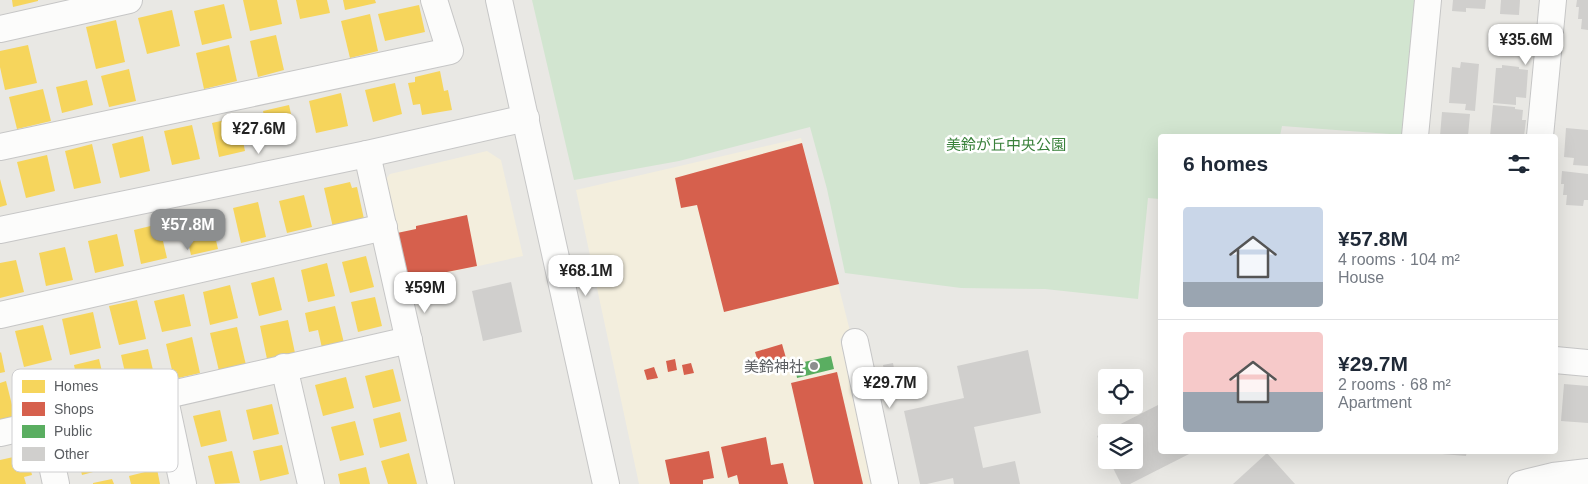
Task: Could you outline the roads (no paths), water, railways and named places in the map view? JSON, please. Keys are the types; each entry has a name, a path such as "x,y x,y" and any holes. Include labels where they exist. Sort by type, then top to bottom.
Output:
{"street":[{"path":"0,147 450,50 434,0"},
{"path":"499,0 606,484"},
{"path":"1415,134 1428,0"},
{"path":"1540,134 1553,0"},
{"path":"0,28 122,1"},
{"path":"0,230 367,154 526,118"},
{"path":"367,154 441,484"},
{"path":"0,315 384,228"},
{"path":"178,392 409,340"},
{"path":"855,342 885,484"},
{"path":"1558,360 1588,363"},
{"path":"284,367 311,484"},
{"path":"178,461 183,484"},
{"path":"1521,484 1553,476 1588,472"}],"place":[{"name":"美鈴神社","path":"814,366"}],"park label":[{"name":"美鈴が丘中央公園","path":"1006,144"}]}
